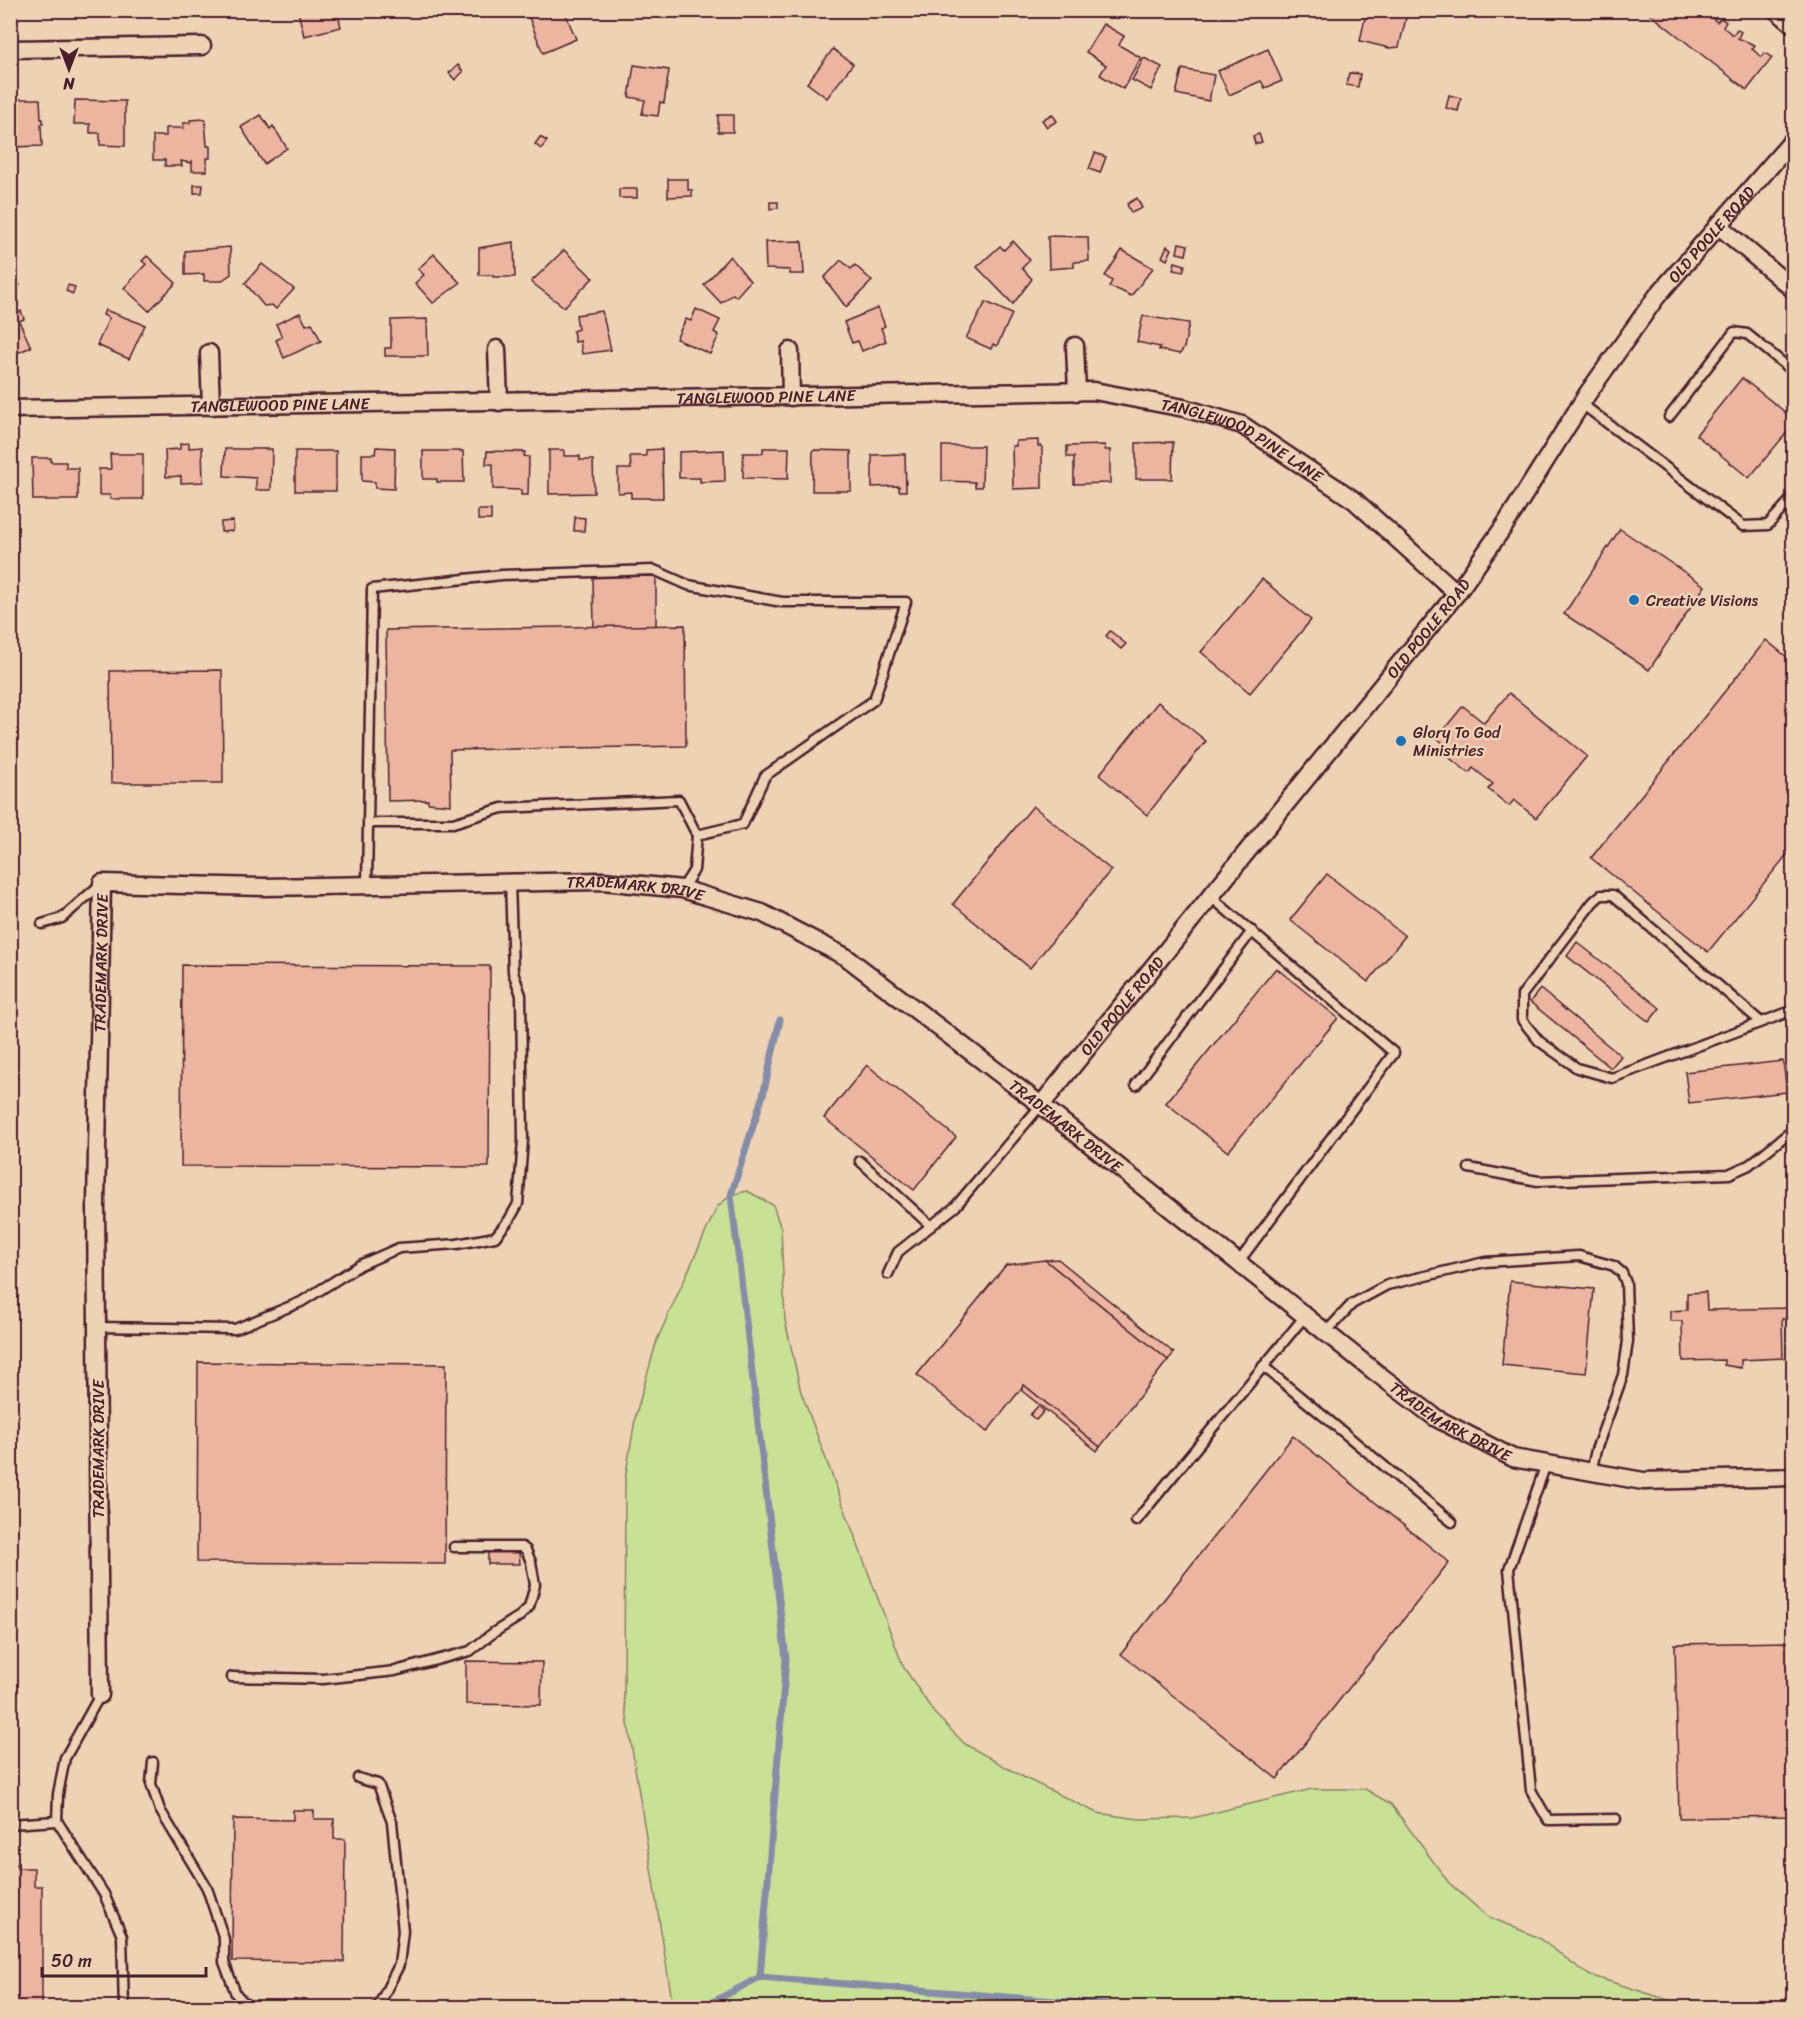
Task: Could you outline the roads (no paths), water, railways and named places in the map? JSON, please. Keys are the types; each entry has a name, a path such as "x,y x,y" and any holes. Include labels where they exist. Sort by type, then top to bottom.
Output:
{"street":[{"path":"1776,10 1794,25"},
{"path":"10,49 202,46"},
{"name":"OLD POOLE ROAD","path":"1041,1105 1457,593 1505,525 1581,404 1657,296 1794,138"},
{"path":"1718,225 1794,290"},
{"path":"1075,346 1077,392"},
{"path":"496,349 499,402"},
{"path":"790,351 791,397"},
{"path":"209,353 211,406"},
{"name":"TANGLEWOOD PINE LANE","path":"10,409 1094,391 1184,408 1242,426 1354,500 1457,593"},
{"name":"TRADEMARK DRIVE","path":"100,1695 96,1205 102,883 210,886 603,880 682,889 762,913 838,952 1041,1105 1436,1418 1513,1458 1643,1481 1794,1477"}],"lane":[{"path":"1669,417 1734,332 1747,334 1794,372"},
{"path":"1581,404 1743,526 1768,525 1794,496"},
{"path":"367,885 372,589 502,576 654,570 688,585 782,602 906,602 874,700 765,776 743,824 697,835"},
{"path":"369,823 453,823 502,808 679,800 697,835 694,870 682,889"},
{"path":"96,1327 235,1329 301,1302 360,1265 399,1248 457,1244 495,1237 518,1204 524,1140 521,995 513,972 510,882"},
{"path":"42,924 62,918 102,883"},
{"path":"1761,1022 1613,895 1601,895 1593,902 1522,995 1522,1020 1539,1041 1577,1068 1612,1078 1794,1010"},
{"path":"1211,897 1394,1053 1238,1263"},
{"path":"1137,1085 1252,931"},
{"path":"888,1274 898,1252 955,1207 1041,1105"},
{"path":"1469,1168 1538,1180 1729,1174 1749,1165 1794,1129"},
{"path":"860,1161 931,1226"},
{"path":"1326,1332 1352,1304 1387,1285 1485,1262 1580,1256 1614,1266 1622,1273 1626,1283 1628,1341 1623,1375 1596,1450 1591,1472"},
{"path":"1136,1521 1305,1316"},
{"path":"1263,1366 1452,1522"},
{"path":"1546,1464 1509,1569 1531,1790 1548,1820 1616,1819"},
{"path":"232,1677 323,1679 344,1677 395,1671 470,1651 520,1616 529,1607 535,1585 526,1550 522,1547 454,1546"},
{"path":"100,1695 64,1758 58,1794 57,1821 104,1894 122,1936 124,2007"},
{"path":"153,1762 151,1784 160,1810 207,1888 224,1939 224,1962 236,1994 249,2007"},
{"path":"358,1778 378,1784 392,1822 403,1931 399,1965 378,2007 375,2007"},
{"path":"10,1824 57,1821"}],"waterway":[{"path":"760,1977 786,1659 731,1195 763,1095 780,1020"},
{"path":"701,2008 760,1977 1140,2008"},
{"path":"1785,2008 1794,2004"}],"place":[{"name":"Creative Visions","path":"1634,600"},
{"name":"Glory To God Ministries","path":"1401,741"}]}
